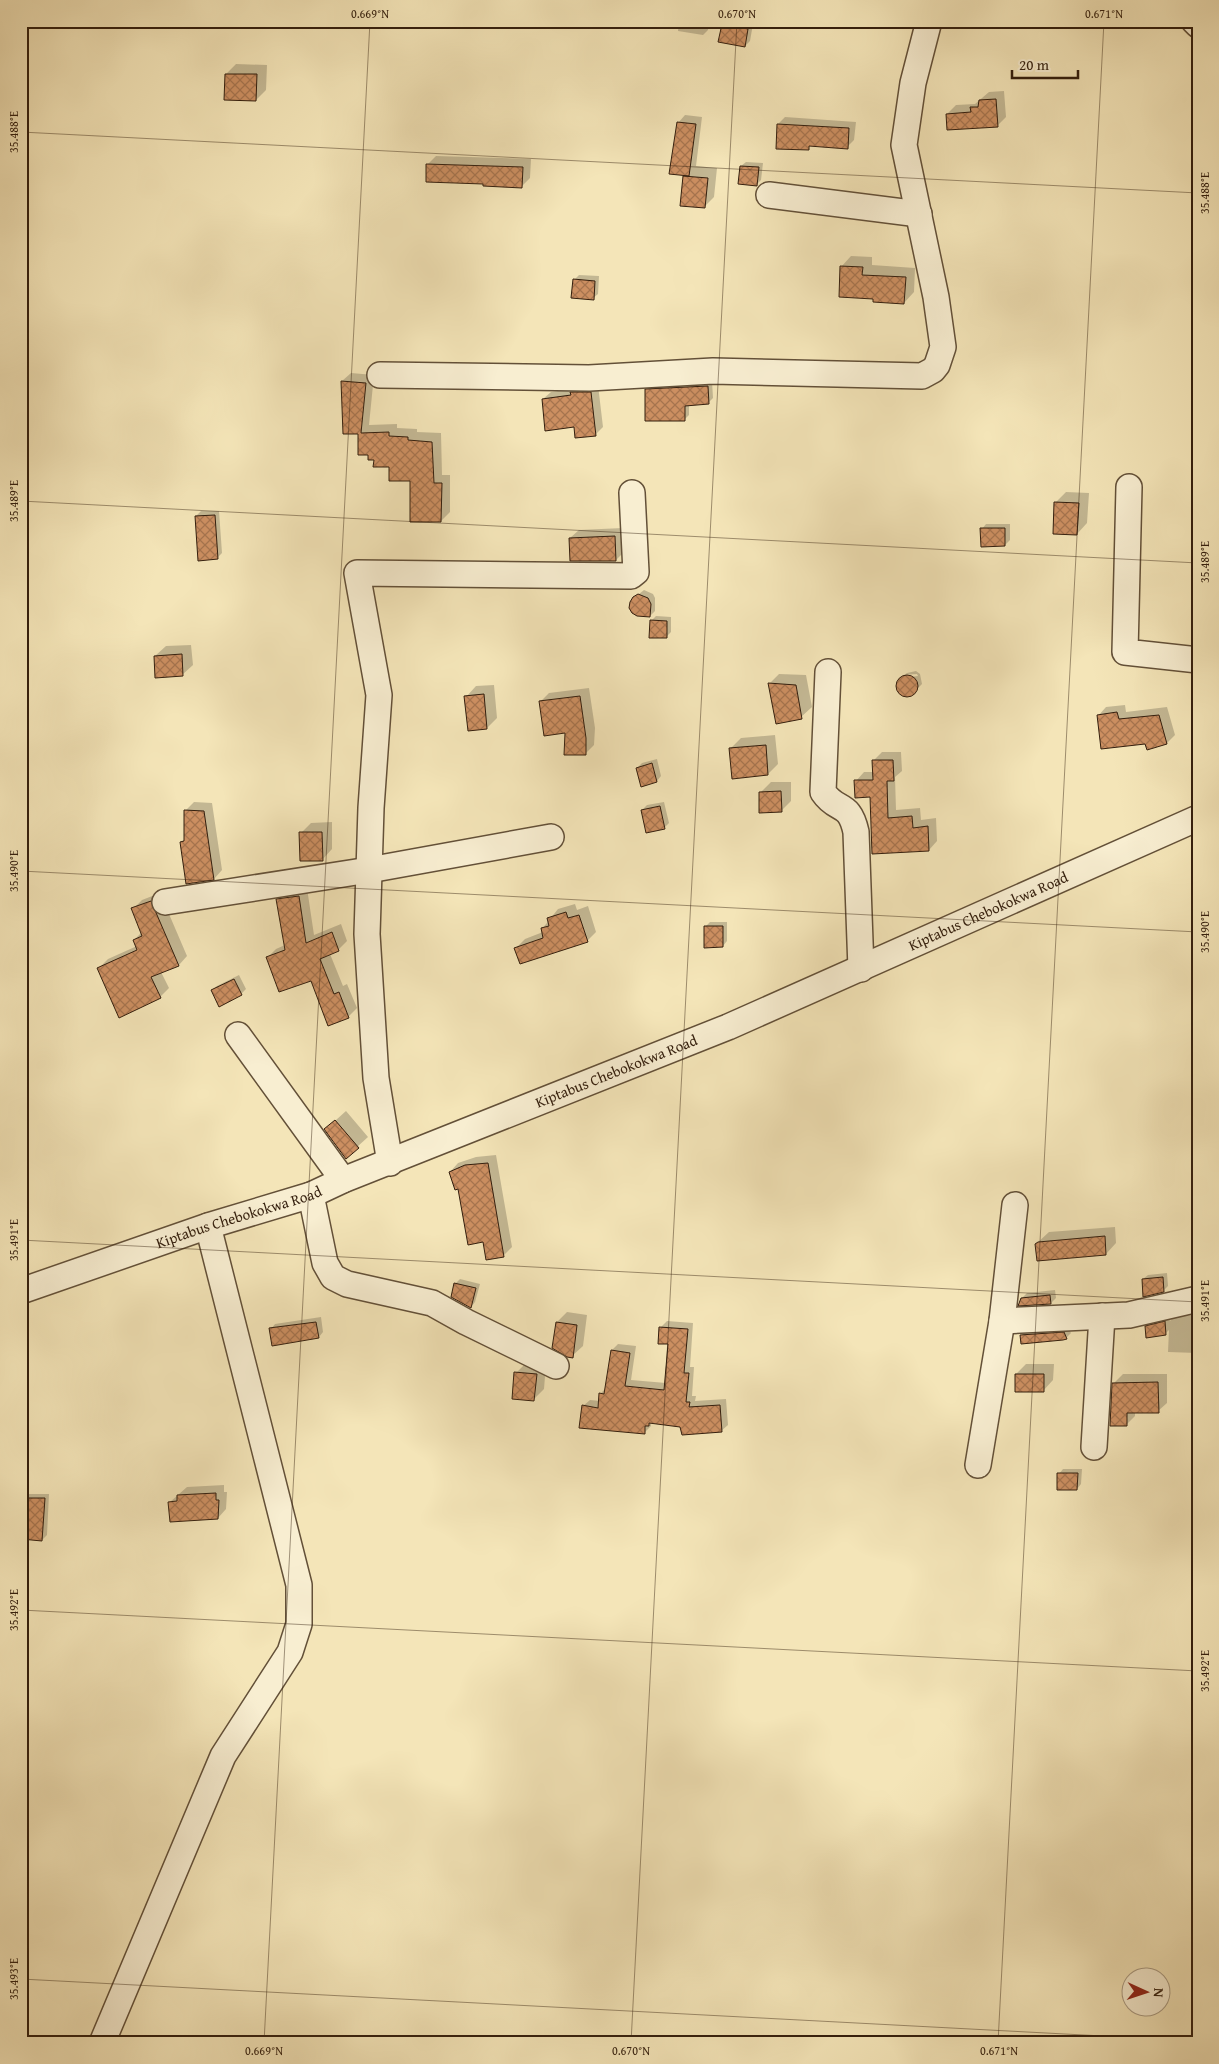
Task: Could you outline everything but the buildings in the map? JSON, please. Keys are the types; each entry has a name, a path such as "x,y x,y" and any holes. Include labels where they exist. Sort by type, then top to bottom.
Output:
{"street":[{"path":"380,375 589,378 713,371 922,376 933,370 937,365 943,347 936,297 904,145 913,83 930,21"},
{"path":"1194,21 1198,25"},
{"path":"769,195 919,214"},
{"path":"1129,487 1125,652 1198,660"},
{"path":"390,1162 376,1078 367,934 371,808 379,695 356,573 631,576 636,572 632,493"},
{"path":"828,672 823,792 827,799 848,811 853,818 856,832 861,968"},
{"name":"Kiptabus Chebokokwa Road","path":"21,1291 208,1226 311,1195 343,1180 728,1027 1198,818"},
{"path":"165,902 369,870 551,837"},
{"path":"238,1035 343,1180"},
{"path":"311,1195 325,1263 333,1278 347,1284 432,1303 466,1322 556,1366"},
{"path":"978,1465 1002,1321 1015,1205"},
{"path":"102,2043 223,1756 290,1652 299,1624 299,1585 208,1226"},
{"path":"1002,1321 1129,1315 1198,1299"},
{"path":"1094,1447 1102,1316"}]}
